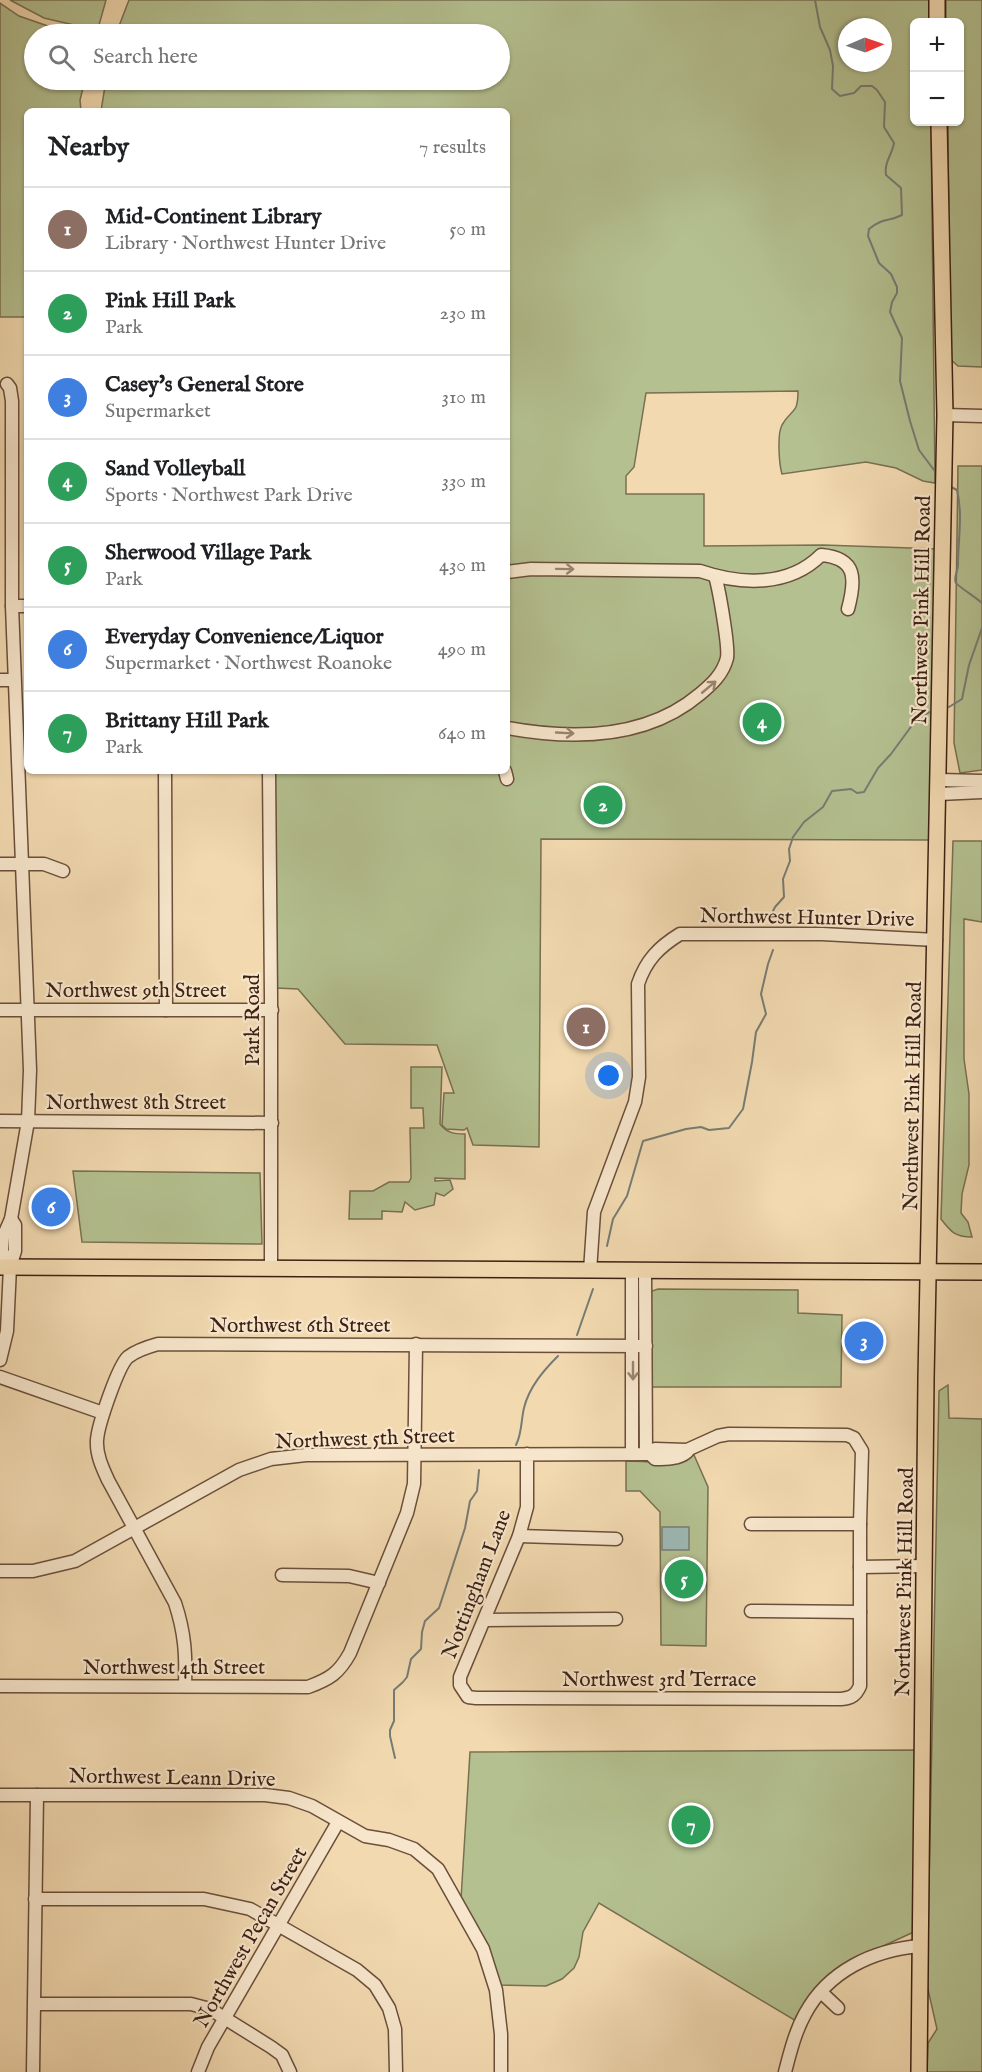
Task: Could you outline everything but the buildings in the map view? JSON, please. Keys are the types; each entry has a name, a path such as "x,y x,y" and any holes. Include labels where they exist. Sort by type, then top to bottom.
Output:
{"main road":[{"path":"937,0 937,18"},
{"name":"Northwest Pink Hill Road","path":"919,2072 926,1566 926,1379 945,416 939,126"},
{"path":"5,1267 982,1272"}],"street":[{"path":"0,1360 7,1331 3,1237 11,1219 28,1121 30,1070 23,863 22,728 14,680 12,606 6,537 12,401 7,381"},
{"path":"945,416 982,416"},
{"path":"510,572 531,568 700,571 715,576 761,581 782,579 799,572 821,555 833,556 845,561 853,574 853,591 848,609"},
{"path":"510,729 530,732 580,734 625,731 661,719 690,702 718,679 727,657 719,589 715,576"},
{"path":"12,606 24,606"},
{"path":"0,680 14,680"},
{"path":"165,774 166,1010"},
{"name":"Park Road","path":"268,774 272,1010 272,1269"},
{"path":"939,787 982,781"},
{"path":"939,787 982,792"},
{"path":"0,864 44,864 63,871"},
{"name":"Northwest Hunter Drive","path":"590,1271 594,1212 635,1102 639,1077 638,984 643,969 652,955 665,943 680,934 822,934 936,940"},
{"name":"Northwest 9th Street","path":"0,1010 272,1010"},
{"name":"Northwest 8th Street","path":"0,1121 272,1123"},
{"path":"632,1454 633,1346 638,1271"},
{"path":"638,1271 646,1346 648,1454"},
{"name":"Northwest 6th Street","path":"185,1686 186,1647 175,1603 101,1466 97,1440 103,1413 126,1359 142,1348 158,1344 646,1346"},
{"path":"282,1575 349,1576 379,1583 407,1513 414,1484 416,1344"},
{"path":"0,1377 103,1413"},
{"name":"Northwest 5th Street","path":"0,1571 33,1571 75,1561 239,1470 271,1459 306,1455 648,1454 655,1459 672,1459 685,1455 691,1448 718,1436 729,1434 847,1435 854,1438 862,1451 860,1524"},
{"name":"Nottingham Lane","path":"463,1691 460,1677 519,1536 527,1507 527,1454"},
{"path":"750,1524 860,1524 860,1612 751,1611"},
{"path":"519,1536 616,1539"},
{"path":"860,1567 926,1566"},
{"name":"Northwest 4th Street","path":"0,1686 308,1687 327,1680 342,1667 379,1583"},
{"name":"Northwest 3rd Terrace","path":"463,1691 468,1696 476,1698 849,1699 856,1694 860,1686 860,1612"},
{"path":"485,1620 616,1618"},
{"name":"Northwest Leann Drive","path":"0,1795 265,1795 289,1798 312,1806 365,1836 389,1840 414,1849 438,1869 483,1949 496,1990 501,2034 501,2072"},
{"path":"33,2072 37,1796"},
{"name":"Northwest Pecan Street","path":"198,2072 208,2047 338,1822"},
{"path":"35,1899 204,1899 250,1909 357,1970 375,1985 389,2008 395,2029 396,2072"},
{"path":"785,2072 804,2015 821,1992 844,1970 861,1960 891,1950 920,1946"},
{"path":"821,1992 838,2008"},
{"path":"35,2004 191,2004 210,2009 282,2055 290,2072"}],"green space":[{"path":"10,0 106,0 99,24 70,24 44,18"},
{"path":"129,0 930,0 930,18 910,18 910,126 931,126 935,483 923,481 896,468 866,462 782,474 779,449 780,429 796,408 798,391 646,393 634,467 626,476 626,494 704,494 704,546 823,545 940,549 929,840 541,839 539,1147 473,1145 467,1128 464,1130 446,1129 442,1125 444,1093 454,1093 437,1045 345,1044 298,989 276,988 275,774 510,774 510,108 101,108 104,90 510,90 510,24 120,24"},
{"path":"946,0 982,0 982,367 958,366 950,359 948,126 964,126 964,18 946,18"},
{"path":"0,3 19,16 42,24 24,24 24,90 82,90 81,108 24,108 24,317 0,317"},
{"path":"958,466 982,466 982,770 960,773 954,743"},
{"path":"953,841 982,841 982,922 964,919 964,1059 969,1094 969,1165 962,1194 961,1213 968,1222 972,1237 954,1233 941,1219"},
{"path":"411,1067 442,1067 440,1124 451,1132 465,1134 465,1179 435,1178 435,1181 450,1180 453,1189 444,1196 436,1193 434,1205 415,1210 405,1202 402,1212 382,1211 382,1219 349,1219 350,1191 373,1191 389,1182 409,1182 411,1178 410,1128 424,1128 423,1108 411,1108"},
{"path":"73,1171 260,1173 262,1244 82,1242"},
{"path":"658,1289 798,1290 798,1313 842,1315 841,1387 650,1387 649,1297 652,1291"},
{"path":"641,1354 641,1441 637,1440 637,1355"},
{"path":"948,1385 949,1418 982,1419 982,2072 927,2072 928,2043 937,2029 927,1985 939,1391"},
{"path":"694,1455 708,1487 706,1646 661,1645 660,1512 640,1491 626,1491 626,1461 669,1462"},
{"path":"916,1750 916,1931 844,1964 817,1988 801,2024 599,1903 583,1932 579,1957 574,1968 562,1979 546,1986 498,1985 461,1899 470,1752"}],"water":[{"path":"662,1527 689,1527 689,1550 662,1550"}],"waterway":[{"path":"815,0 820,27 830,50 833,66 832,89 840,96 854,93 861,86 872,86 885,102 884,127 894,143 886,166 886,175 901,188 902,215 869,229 868,236 879,263 891,274 897,287 890,312 902,338 900,381 919,450 937,474"},
{"path":"951,487 957,490 960,509 958,565 955,581 982,603"},
{"path":"949,707 962,699 969,665 982,628"},
{"path":"778,922 773,911 784,897 783,879 790,861 789,849 793,837 804,822 823,807 832,791 851,789 857,793 864,792 878,768 913,724 921,716 930,712"},
{"path":"607,1246 613,1219 627,1196 643,1141 686,1129 729,1128 743,1109 756,1032 766,1014 761,994 773,950"},
{"path":"577,1335 593,1289"},
{"path":"516,1445 529,1393 542,1373 558,1356"},
{"path":"395,1758 390,1736 394,1721 394,1690 407,1677 411,1659 421,1649 425,1621 439,1608 465,1528 470,1501 477,1491 479,1470"}],"place":[{"name":"Sand Volleyball","path":"762,722"},
{"name":"Pink Hill Park","path":"603,805"},
{"name":"Mid-Continent Library","path":"586,1027"},
{"name":"Everyday Convenience/Liquor","path":"51,1207"},
{"name":"Casey's General Store","path":"864,1341"},
{"name":"Sherwood Village Park","path":"684,1579"},
{"name":"Brittany Hill Park","path":"691,1825"}]}
